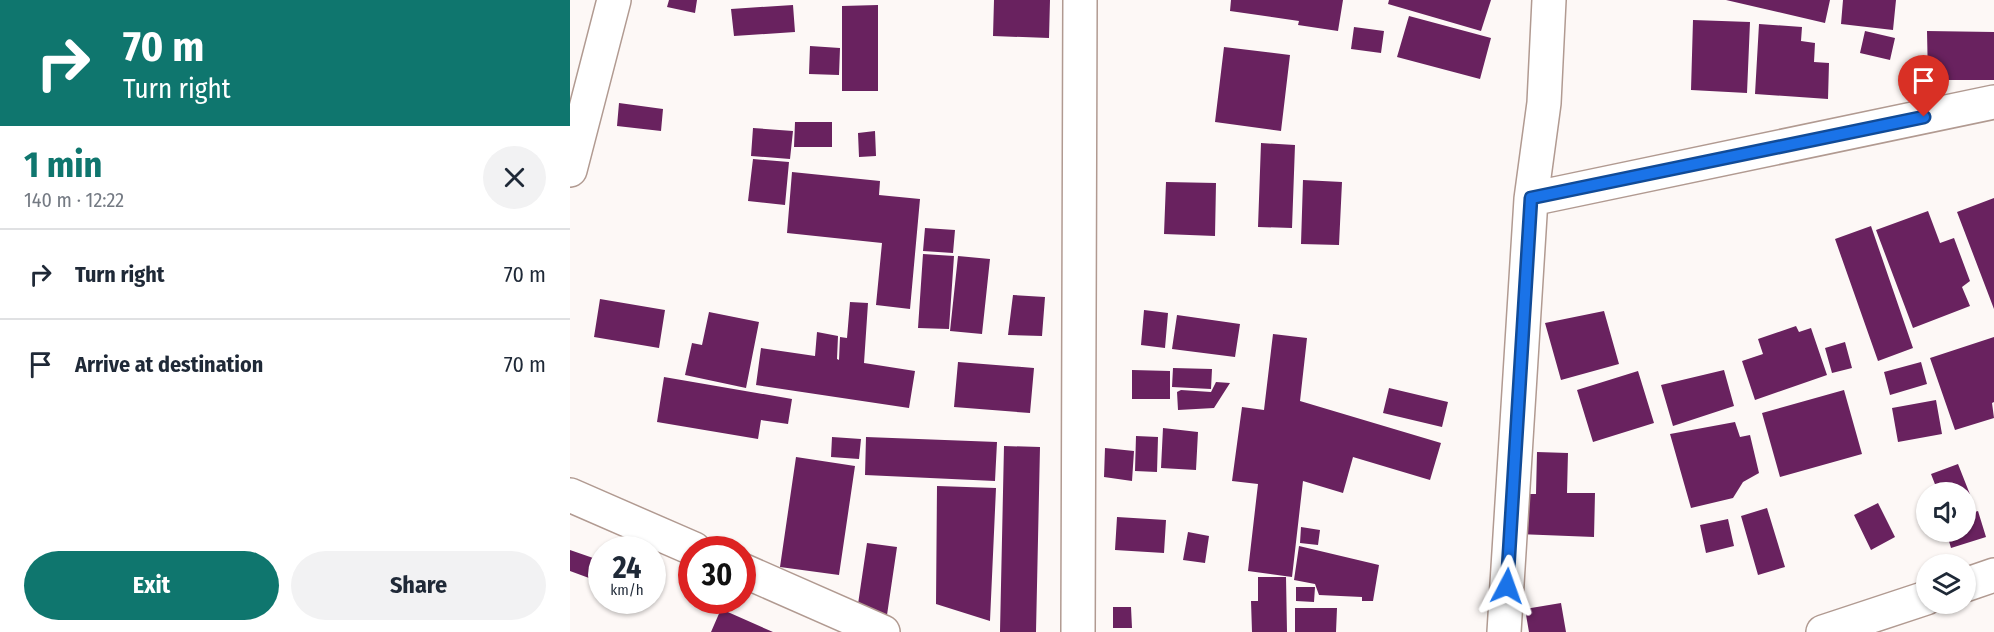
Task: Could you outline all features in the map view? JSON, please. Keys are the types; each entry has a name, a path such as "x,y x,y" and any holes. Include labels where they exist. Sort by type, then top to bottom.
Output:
{"street":[{"path":"570,170 614,0"},
{"path":"1078,632 1080,0"},
{"path":"1504,632 1531,198 1544,103 1549,0"},
{"path":"1531,198 1994,102"},
{"path":"570,495 678,542"},
{"path":"1976,581 1994,575"},
{"path":"756,576 884,632"},
{"path":"1823,632 1916,601"}],"building":[{"path":"669,0 697,0 695,13 667,7"},
{"path":"994,0 1050,0 1049,38 993,36"},
{"path":"1231,0 1343,0 1338,31 1298,25 1299,21 1230,11"},
{"path":"1389,0 1491,0 1481,31 1388,4"},
{"path":"1726,0 1830,0 1825,23"},
{"path":"1843,0 1896,0 1893,30 1841,24"},
{"path":"793,5 795,32 734,36 731,9"},
{"path":"878,5 878,91 842,91 842,6"},
{"path":"1409,16 1491,38 1480,79 1397,57"},
{"path":"1693,20 1750,22 1747,93 1691,90"},
{"path":"1759,24 1802,27 1801,41 1815,43 1814,62 1829,63 1828,99 1755,94"},
{"path":"1354,27 1384,31 1381,53 1351,49"},
{"path":"1865,31 1895,38 1890,60 1860,53"},
{"path":"1927,31 1994,32 1994,80 1928,80"},
{"path":"810,46 840,48 839,75 809,74"},
{"path":"1224,47 1290,55 1281,131 1215,122"},
{"path":"619,103 663,109 661,131 617,126"},
{"path":"795,122 832,122 832,147 794,147"},
{"path":"753,128 793,131 790,159 751,156"},
{"path":"875,131 876,156 859,157 858,133"},
{"path":"1261,143 1295,145 1292,228 1258,227"},
{"path":"753,159 789,162 785,205 748,201"},
{"path":"792,172 880,181 879,195 920,199 910,309 876,305 882,243 787,233"},
{"path":"1303,180 1342,182 1339,245 1301,244"},
{"path":"1166,182 1216,183 1215,236 1164,234"},
{"path":"1994,198 1994,309 1957,212"},
{"path":"1928,211 1940,243 1954,238 1970,281 1962,287 1970,306 1913,328 1876,230"},
{"path":"1871,226 1913,348 1878,361 1835,239"},
{"path":"925,228 955,230 953,253 923,251"},
{"path":"923,254 954,256 949,329 918,328"},
{"path":"958,256 990,259 982,334 950,331"},
{"path":"1013,295 1045,297 1042,336 1008,335"},
{"path":"600,299 665,310 659,348 594,337"},
{"path":"850,302 868,303 864,363 915,371 909,408 756,385 761,348 815,356 817,332 838,336 837,359 839,360 840,337 847,338"},
{"path":"1144,310 1168,313 1165,348 1141,345"},
{"path":"1604,311 1619,364 1561,380 1545,323"},
{"path":"709,312 759,322 746,388 685,375 692,343 702,345"},
{"path":"1177,315 1240,324 1235,357 1172,349"},
{"path":"1796,326 1799,332 1811,328 1827,375 1755,400 1742,361 1763,354 1758,339"},
{"path":"1273,334 1307,338 1300,401 1441,443 1430,480 1353,457 1343,493 1303,481 1292,577 1248,571 1258,484 1232,481 1242,407 1264,410"},
{"path":"1994,337 1994,402 1992,403 1994,418 1955,430 1930,358"},
{"path":"1845,342 1852,368 1832,373 1825,348"},
{"path":"958,362 1034,368 1030,413 954,407"},
{"path":"1921,362 1927,384 1890,395 1884,372"},
{"path":"1173,368 1212,369 1211,389 1172,387"},
{"path":"1132,370 1170,371 1170,399 1132,399"},
{"path":"1724,370 1734,406 1673,426 1661,385"},
{"path":"1638,371 1654,423 1593,442 1577,390"},
{"path":"664,377 792,399 788,424 761,420 758,439 657,422"},
{"path":"1216,382 1230,383 1214,408 1178,410 1177,392 1181,390 1211,392"},
{"path":"1389,388 1448,402 1442,427 1383,413"},
{"path":"1844,390 1862,454 1780,477 1762,413"},
{"path":"1936,400 1942,434 1898,442 1892,408"},
{"path":"1735,422 1740,437 1750,435 1759,473 1743,482 1733,498 1691,508 1670,434"},
{"path":"1163,428 1198,432 1196,470 1161,468"},
{"path":"1136,436 1158,437 1157,472 1135,471"},
{"path":"832,437 861,439 859,459 831,457"},
{"path":"866,437 997,442 995,481 865,475"},
{"path":"1004,446 1040,447 1036,632 1000,632"},
{"path":"1105,448 1134,451 1132,481 1104,477"},
{"path":"1537,452 1568,453 1567,493 1595,493 1594,537 1518,534 1519,494 1536,494"},
{"path":"796,457 855,466 839,575 780,567"},
{"path":"1958,464 1965,482 1934,482 1931,474"},
{"path":"937,486 996,488 990,621 936,604"},
{"path":"1878,503 1895,537 1871,550 1854,515"},
{"path":"1767,508 1785,567 1758,575 1741,516"},
{"path":"1978,511 1986,537 1976,540 1976,512"},
{"path":"1117,517 1166,520 1164,553 1115,550"},
{"path":"1728,519 1734,546 1706,553 1700,525"},
{"path":"1301,527 1320,530 1318,545 1300,543"},
{"path":"1188,532 1209,536 1205,563 1183,560"},
{"path":"1949,542 1970,542 1951,548"},
{"path":"867,543 897,547 887,615 857,611"},
{"path":"1299,546 1379,565 1373,601 1362,601 1362,597 1319,595 1315,584 1294,580"},
{"path":"570,550 588,556 588,578 570,571"},
{"path":"1258,577 1286,577 1287,632 1252,632 1251,601 1258,601"},
{"path":"1296,587 1315,587 1314,602 1296,601"},
{"path":"1561,603 1566,632 1529,632 1525,609"},
{"path":"1113,607 1131,607 1132,628 1113,628"},
{"path":"1295,608 1337,608 1336,632 1295,632"},
{"path":"719,614 732,614 773,632 711,632"}],"route":[{"path":"1507,586 1531,198 1924,117"}]}
